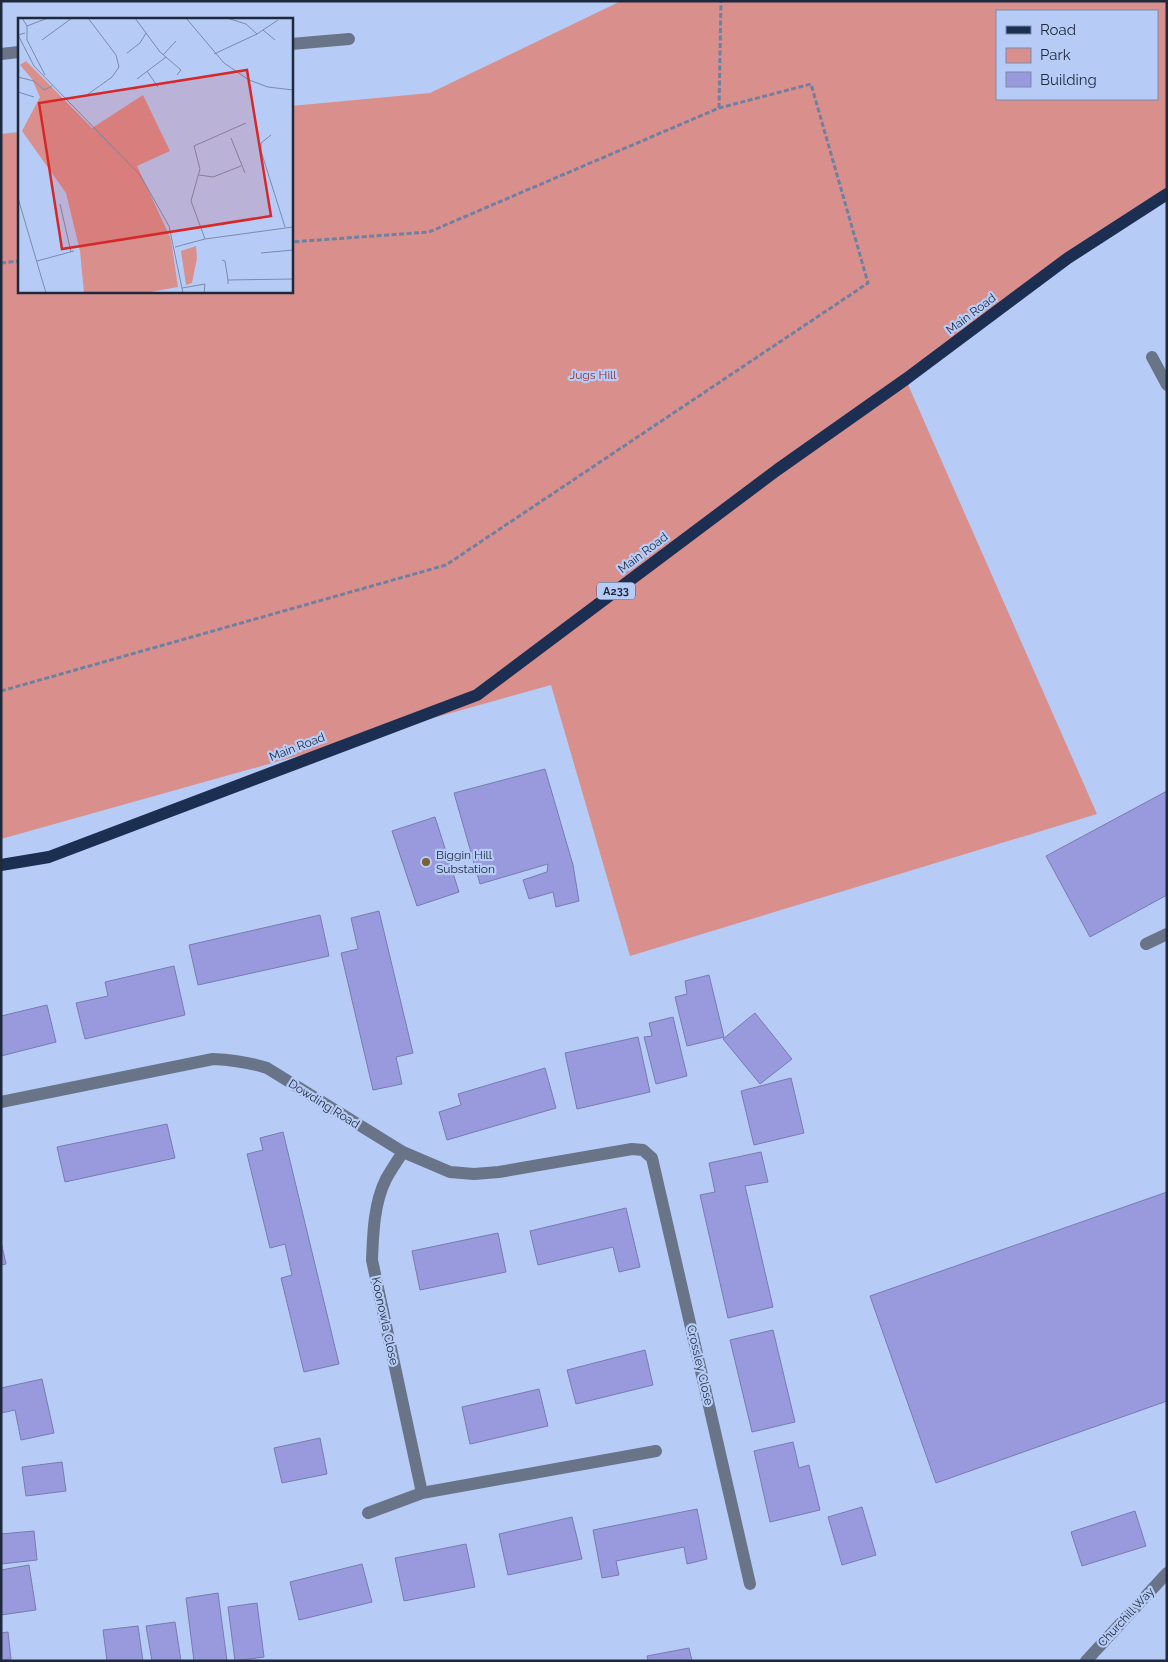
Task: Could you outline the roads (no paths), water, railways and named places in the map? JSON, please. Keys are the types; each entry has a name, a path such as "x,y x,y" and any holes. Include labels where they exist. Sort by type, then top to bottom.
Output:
{"main road":[{"name":"Main Road","path":"1,865 49,857 477,695 777,470 906,380 1068,258 1167,194"}],"street":[{"path":"292,44 349,39"},
{"path":"1,54 18,52"},
{"path":"1152,357 1167,385"},
{"path":"1146,944 1167,934"},
{"name":"Dowding Road","path":"1,1102 213,1058 249,1062 268,1068 403,1152 450,1172 474,1174 499,1172 632,1149 643,1150"},
{"name":"Crossley Close","path":"643,1150 652,1158 750,1584"},
{"name":"Koonowla Close","path":"403,1152 386,1179 379,1200 372,1260 422,1493"},
{"path":"368,1513 422,1493 656,1451"},
{"name":"Churchill Way","path":"1086,1661 1167,1573"}],"place":[{"name":"Biggin Hill Substation","path":"426,862"}],"park label":[{"name":"Jugs Hill","path":"593,375"}]}
